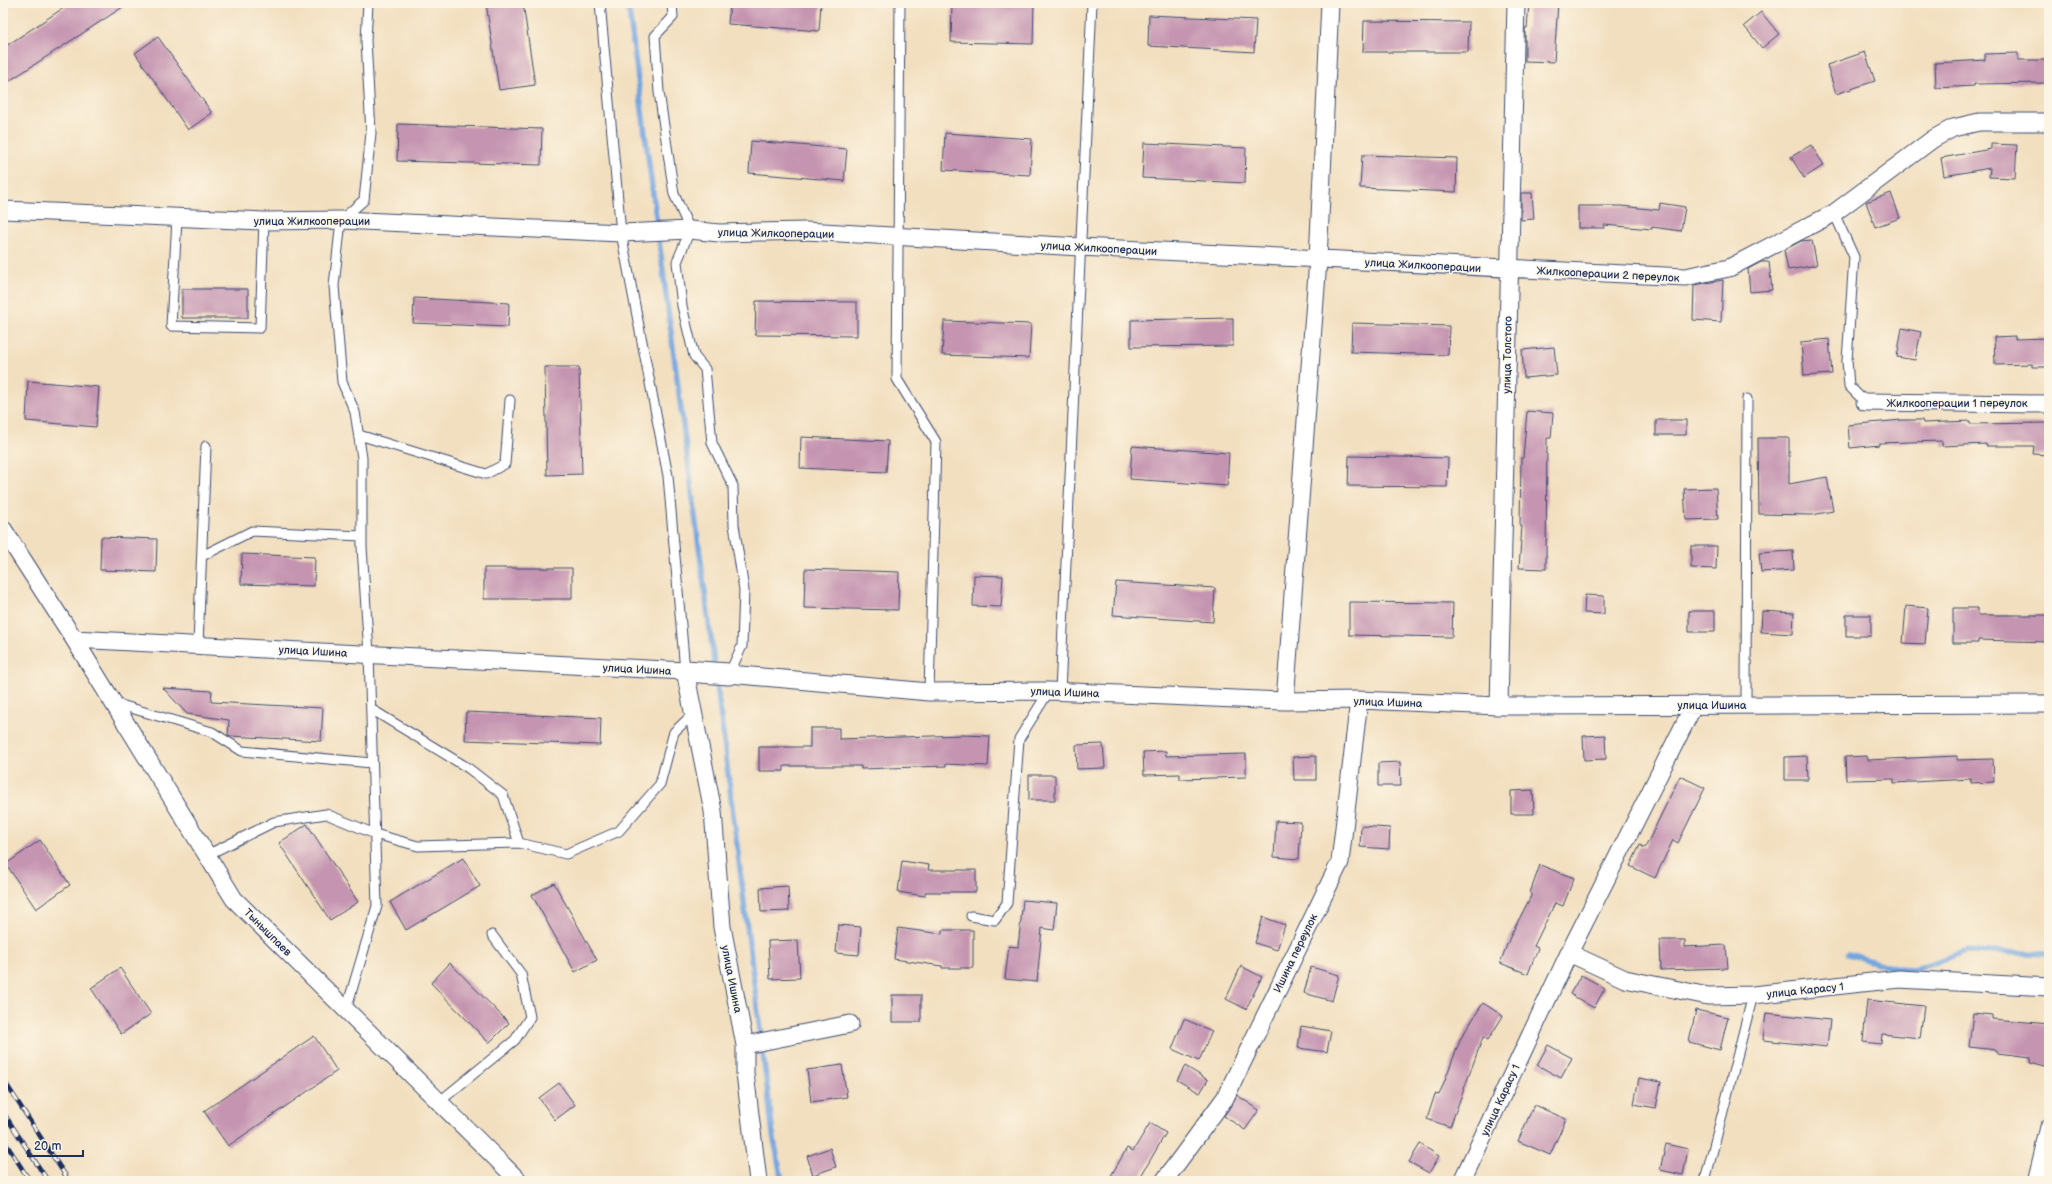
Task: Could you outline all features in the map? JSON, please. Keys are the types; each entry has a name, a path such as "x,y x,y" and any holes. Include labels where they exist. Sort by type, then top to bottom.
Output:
{"street":[{"path":"1284,701 1318,260 1330,3"},
{"name":"улица Толстого","path":"1499,706 1509,269 1517,33 1516,3"},
{"name":"Жилкооперации 2 переулок","path":"1509,269 1685,277 1729,268 1834,213 1934,139 1953,128 1979,122 2049,122"},
{"name":"улица Жилкооперации","path":"3,210 264,222 341,220 621,233 690,230 719,233 806,231 1318,260 1509,269"},
{"name":"Жилкооперации 1 переулок","path":"1865,402 2049,404"},
{"name":"Тынышпаев","path":"3,529 74,639 234,899 519,1181"},
{"name":"улица Ишина","path":"74,639 685,671 713,811 722,927 746,1045 745,1073 758,1181"},
{"path":"685,671 729,674"},
{"name":"улица Ишина","path":"729,674 929,692 1055,691 1284,701 1359,700 1499,706 2049,704"},
{"name":"Ишина переулок","path":"1164,1181 1225,1098 1340,862 1359,700"},
{"name":"улица Карасу 1","path":"1462,1181 1569,953 1694,705"},
{"name":"улица Карасу 1","path":"1569,953 1624,979 1708,996 1753,995 1899,979 2049,987"},
{"path":"746,1045 779,1040 850,1024"},
{"path":"2036,1181 2049,1127"}],"lane":[{"path":"346,1010 377,906 369,654 362,536 362,458 355,412 342,382 334,286 341,220 364,200 371,133 366,40 368,3"},
{"path":"600,3 621,233 668,476 685,671"},
{"path":"672,3 673,17 655,36 659,92 674,194 690,230 677,262 682,306 694,356 705,369 712,443 733,486 734,525 744,590 742,646 729,674"},
{"path":"900,3 897,379 936,442 929,692"},
{"path":"971,916 996,920 1008,903 1020,739 1055,691 1092,3"},
{"path":"1834,213 1854,257 1847,361 1849,386 1865,402"},
{"path":"177,219 170,326 260,328 264,222"},
{"path":"1746,705 1747,399"},
{"path":"359,435 486,474 505,464 510,400"},
{"path":"198,645 206,446"},
{"path":"202,556 252,531 362,536"},
{"path":"113,702 212,732 242,751 372,764"},
{"path":"371,709 468,768 503,795 518,844"},
{"path":"207,855 274,822 326,814 375,834 418,846 518,844 566,854 619,831 660,784 674,732 693,714"},
{"path":"439,1102 515,1040 530,1017 521,974 492,935"},
{"path":"1705,1181 1753,995"}],"building":[{"path":"71,3 129,3 3,85 3,48"},
{"path":"486,3 523,3 535,85 499,90"},
{"path":"730,3 821,3 819,31 728,24"},
{"path":"952,3 1034,3 1033,44 951,42"},
{"path":"1529,3 1558,3 1554,62 1525,61 1525,28 1527,28"},
{"path":"1761,12 1779,34 1762,48 1744,26"},
{"path":"1149,15 1256,20 1254,52 1148,46"},
{"path":"1364,21 1469,22 1468,52 1363,52"},
{"path":"158,37 212,113 188,130 135,53"},
{"path":"1865,52 1875,81 1836,94 1827,65"},
{"path":"2018,53 2018,60 2049,60 2049,83 1974,84 1974,86 1936,88 1935,63 1985,60 1985,54"},
{"path":"398,124 542,129 541,165 397,161"},
{"path":"945,133 1032,139 1030,175 943,170"},
{"path":"751,141 847,149 844,181 749,173"},
{"path":"1144,143 1246,148 1245,183 1142,178"},
{"path":"1991,144 2017,145 2015,178 1989,177 1990,168 1944,176 1941,158 1991,149"},
{"path":"1811,145 1824,165 1804,178 1791,157"},
{"path":"1362,155 1457,158 1456,192 1360,188"},
{"path":"1521,193 1532,193 1534,219 1521,220"},
{"path":"1891,193 1900,218 1875,227 1866,202"},
{"path":"1660,203 1685,207 1681,231 1652,227 1652,229 1604,225 1604,228 1578,228 1578,206 1621,206 1659,210"},
{"path":"1812,240 1817,265 1788,270 1784,250 1801,241"},
{"path":"1761,262 1769,262 1772,290 1750,292 1748,269"},
{"path":"1723,280 1721,322 1693,320 1694,285"},
{"path":"182,289 248,289 248,318 182,318"},
{"path":"414,298 509,303 508,327 413,323"},
{"path":"756,301 857,302 857,336 755,335"},
{"path":"1233,318 1233,346 1131,347 1131,320"},
{"path":"944,321 1031,324 1029,358 942,355"},
{"path":"1352,323 1449,326 1448,355 1351,352"},
{"path":"1902,328 1921,332 1915,360 1897,357"},
{"path":"2015,336 2015,339 2049,338 2049,367 2032,367 2032,364 1995,365 1994,337"},
{"path":"1829,339 1832,374 1804,376 1801,342"},
{"path":"1554,347 1557,375 1524,378 1522,350"},
{"path":"545,367 579,367 582,474 547,475"},
{"path":"28,381 99,387 96,427 26,421"},
{"path":"1527,411 1553,413 1551,438 1547,438 1546,569 1519,568 1522,526 1520,526 1521,458 1523,458"},
{"path":"1656,420 1686,420 1686,435 1656,435"},
{"path":"1902,420 1922,420 1923,423 1970,421 1970,424 2049,423 2049,455 2033,454 2034,446 1986,446 1986,444 1942,446 1942,441 1879,443 1879,445 1850,448 1848,425"},
{"path":"801,437 888,441 886,472 800,468"},
{"path":"1758,438 1789,438 1789,484 1827,477 1833,511 1812,515 1759,514"},
{"path":"1132,446 1229,453 1227,486 1130,479"},
{"path":"1349,456 1448,458 1447,487 1348,486"},
{"path":"1716,488 1718,519 1686,520 1684,489"},
{"path":"101,537 157,539 156,572 100,570"},
{"path":"1691,546 1717,546 1716,569 1691,568"},
{"path":"1793,551 1794,570 1761,572 1759,553"},
{"path":"242,554 315,557 314,586 241,584"},
{"path":"484,568 572,568 572,599 484,599"},
{"path":"805,569 899,572 898,610 804,608"},
{"path":"974,575 1003,576 1001,607 973,606"},
{"path":"1116,582 1215,588 1213,622 1113,615"},
{"path":"1585,595 1604,596 1604,614 1584,613"},
{"path":"1349,602 1453,603 1452,637 1349,635"},
{"path":"1906,606 1928,608 1925,644 1903,643"},
{"path":"1953,608 1978,608 1978,615 2049,615 2049,642 1978,640 1978,643 1953,643"},
{"path":"1689,611 1715,611 1715,632 1689,632"},
{"path":"1762,611 1794,613 1793,634 1761,632"},
{"path":"1846,615 1871,615 1871,636 1846,636"},
{"path":"163,688 212,691 211,702 323,708 321,741 230,736 228,735 229,720 187,714"},
{"path":"466,712 601,718 600,745 465,740"},
{"path":"810,728 839,728 839,739 963,735 990,736 988,766 946,764 946,766 861,769 861,766 784,766 784,771 759,771 759,747 810,747"},
{"path":"1605,735 1606,759 1584,760 1583,736"},
{"path":"1103,744 1105,768 1077,769 1076,745"},
{"path":"1166,751 1166,756 1246,754 1246,777 1180,779 1180,774 1144,775 1143,752"},
{"path":"1316,756 1316,780 1294,780 1293,757"},
{"path":"1807,756 1808,780 1785,780 1785,757"},
{"path":"1867,756 1868,760 1957,756 1957,760 1993,759 1994,782 1971,783 1971,779 1894,783 1894,779 1846,780 1845,757"},
{"path":"1400,762 1401,786 1378,786 1378,763"},
{"path":"1029,775 1055,775 1055,800 1029,800"},
{"path":"1680,776 1705,788 1678,843 1673,840 1655,878 1630,866 1640,845 1645,848"},
{"path":"1533,790 1534,814 1511,814 1511,791"},
{"path":"1276,821 1301,822 1299,859 1274,857"},
{"path":"307,824 358,902 330,920 279,843"},
{"path":"1361,826 1390,828 1389,849 1360,847"},
{"path":"40,840 70,885 36,909 6,864"},
{"path":"463,858 480,886 406,930 390,902"},
{"path":"902,861 929,865 928,870 976,870 976,892 925,892 925,896 898,892"},
{"path":"1540,865 1574,878 1563,906 1555,903 1534,946 1538,948 1528,974 1500,963 1510,937 1532,894 1530,893"},
{"path":"554,883 597,960 575,972 532,895"},
{"path":"788,886 789,911 761,912 760,888"},
{"path":"1023,900 1057,903 1054,930 1042,928 1037,982 1005,979 1009,946 1018,947"},
{"path":"1263,917 1285,925 1277,950 1255,943"},
{"path":"838,925 861,927 859,955 836,953"},
{"path":"898,928 942,934 942,930 973,930 973,968 942,968 942,966 894,959"},
{"path":"798,940 800,978 770,979 768,941"},
{"path":"1660,940 1685,940 1685,947 1726,945 1728,968 1661,970"},
{"path":"450,963 509,1023 489,1043 431,983"},
{"path":"1241,966 1262,977 1246,1009 1226,999"},
{"path":"1311,967 1339,975 1332,1001 1304,993"},
{"path":"120,968 151,1014 121,1034 91,988"},
{"path":"1581,975 1605,988 1594,1008 1570,994"},
{"path":"892,995 921,995 921,1022 892,1022"},
{"path":"1867,1000 1924,1006 1920,1038 1882,1034 1881,1044 1863,1042"},
{"path":"1483,1003 1503,1016 1488,1040 1483,1037 1450,1127 1427,1119 1435,1094 1439,1095 1461,1038"},
{"path":"1696,1010 1728,1017 1720,1050 1689,1042"},
{"path":"1766,1013 1830,1020 1827,1047 1763,1040"},
{"path":"1973,1013 1992,1015 1992,1019 2049,1024 2049,1067 2030,1062 2031,1057 1997,1053 1997,1050 1969,1047"},
{"path":"1184,1019 1212,1031 1199,1061 1172,1049"},
{"path":"1301,1026 1331,1031 1327,1052 1298,1048"},
{"path":"314,1036 337,1071 228,1146 204,1111"},
{"path":"1548,1045 1572,1058 1561,1078 1537,1065"},
{"path":"842,1065 847,1097 811,1102 807,1070"},
{"path":"1185,1066 1208,1080 1200,1093 1177,1080"},
{"path":"1639,1078 1661,1082 1656,1108 1634,1104"},
{"path":"559,1083 575,1105 555,1120 539,1098"},
{"path":"1237,1095 1259,1110 1245,1130 1224,1116"},
{"path":"1534,1105 1566,1119 1550,1155 1518,1141"},
{"path":"1150,1123 1166,1133 1138,1181 1108,1181 1127,1148 1133,1151"},
{"path":"1420,1144 1439,1156 1429,1173 1409,1162"},
{"path":"1666,1144 1688,1149 1683,1175 1660,1170"},
{"path":"830,1148 836,1167 813,1175 807,1156"}],"waterway":[{"path":"628,3 715,669"},
{"path":"716,678 773,1134 782,1181"},
{"path":"1848,954 1894,968 1915,969 1967,951 2049,954"}],"railway":[{"path":"3,1079 69,1181"},
{"path":"3,1112 48,1181"},
{"path":"3,1139 30,1181"}]}
